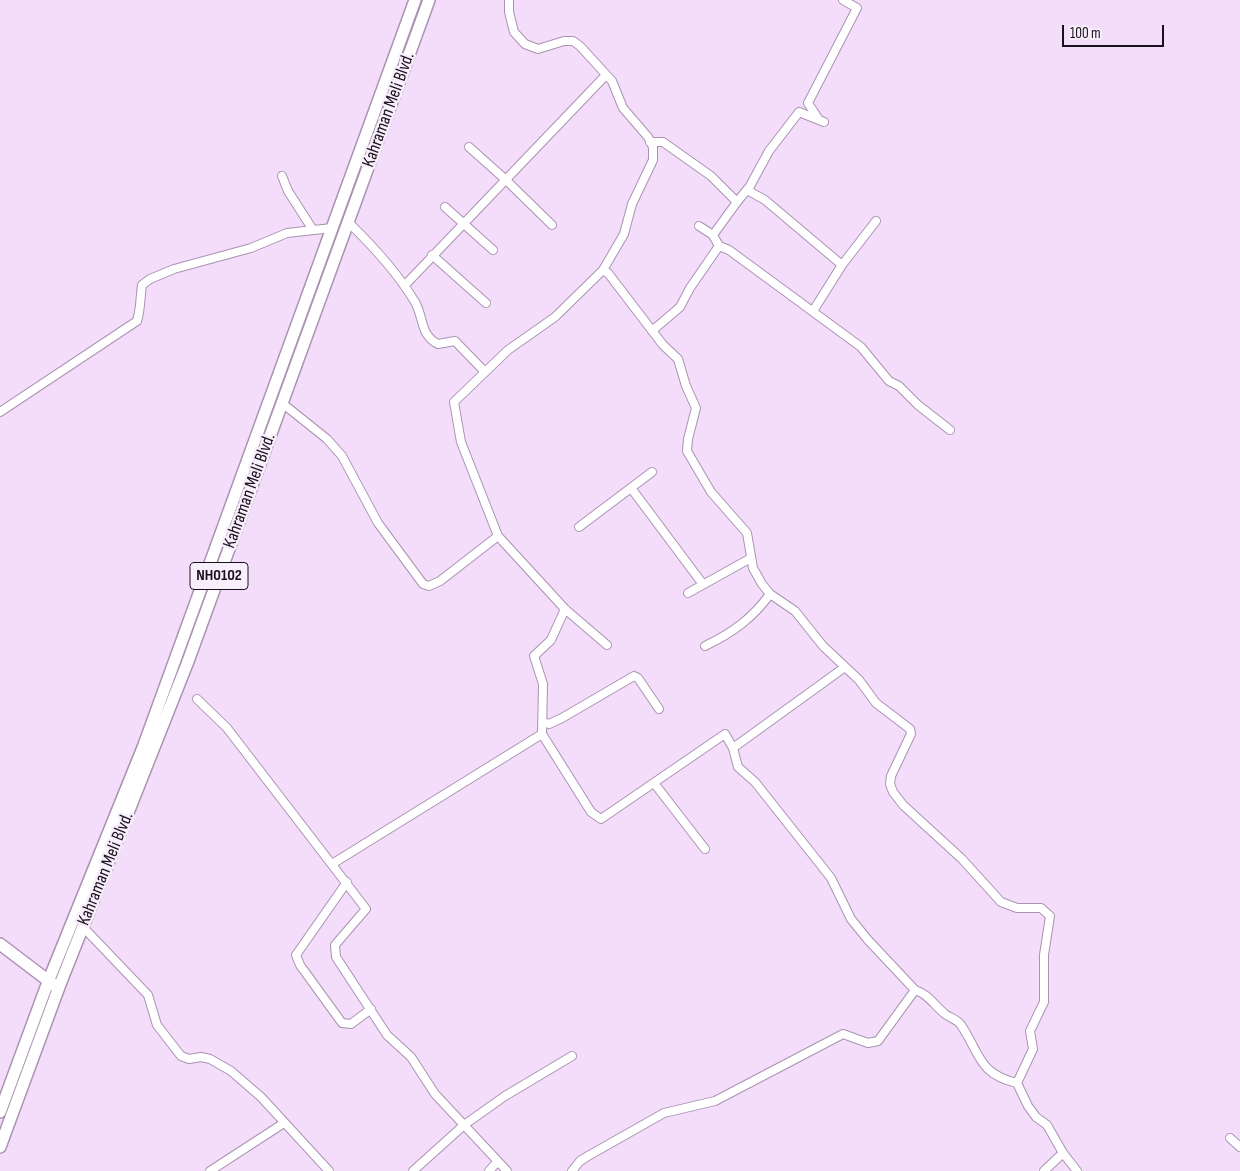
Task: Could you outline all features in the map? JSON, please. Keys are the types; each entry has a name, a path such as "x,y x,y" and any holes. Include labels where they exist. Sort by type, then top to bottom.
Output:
{"highway":[{"name":"Kahraman Meli Blvd.","path":"0,1112 48,982 144,744 415,0"},
{"name":"Kahraman Meli Blvd.","path":"0,1147 59,987 188,664 429,0"},
{"path":"0,944 48,982 59,987"}],"street":[{"path":"509,0 509,12 514,32 525,44 538,49 564,41 573,41 612,81 623,108 653,147 653,160 632,204 624,234 603,270 555,317 508,350 454,402 461,442 498,536 566,609 607,645"},
{"path":"713,235 747,190 769,151 799,112 821,121 808,103 857,8 843,0"},
{"path":"405,285 462,223 506,180 606,75"},
{"path":"650,142 663,142 711,176 737,202"},
{"path":"468,147 506,180 552,225"},
{"path":"282,176 288,191 313,230"},
{"path":"747,190 764,200 842,265"},
{"path":"445,207 493,250"},
{"path":"813,311 842,265 876,221"},
{"path":"348,222 373,246 405,285 417,307 425,335 438,344 455,341 485,372"},
{"path":"699,226 713,235 719,246"},
{"path":"0,412 137,321 142,303 140,298 142,285 150,279 174,269 251,248 287,232 332,228"},
{"path":"719,246 723,245 730,250 860,347 889,380 900,386 918,405 950,430"},
{"path":"652,331 680,307 719,246"},
{"path":"432,255 486,303"},
{"path":"603,270 652,331 678,359 686,386 696,408 687,451 711,492 746,533 753,568 770,594 795,611 823,646 858,680 876,703 910,730 911,734 891,776 890,784 898,799 962,859 1001,902 1017,908 1041,908 1050,916 1044,955 1044,1002 1030,1032 1034,1043 1033,1049 1017,1083"},
{"path":"282,403 327,439 342,456 378,523 423,584 429,586 440,580 498,536"},
{"path":"579,527 652,472"},
{"path":"631,488 702,583"},
{"path":"688,593 702,583 751,558"},
{"path":"705,646 730,634 759,611 770,594"},
{"path":"566,609 551,640 534,656 543,684 541,708 542,734 591,812 601,819 725,734 733,748 738,767 755,782 831,878 851,919 915,990 924,993 945,1014 960,1023 975,1053 990,1072 1004,1080 1017,1083"},
{"path":"733,748 845,667"},
{"path":"543,722 549,724 562,718 634,676 638,678 659,709"},
{"path":"197,699 227,728 366,909 335,945 334,952 387,1035 411,1057 435,1094 507,1171"},
{"path":"332,864 542,734"},
{"path":"654,783 705,849"},
{"path":"347,882 296,955 300,965 342,1023 351,1024 371,1009"},
{"path":"83,927 148,995 157,1025 182,1056 189,1059 201,1057 210,1059 231,1071 261,1096 329,1171"},
{"path":"576,1170 588,1156 664,1113 715,1101 843,1034 868,1043 878,1041 915,990"},
{"path":"413,1171 464,1125 505,1096 572,1056"},
{"path":"1017,1083 1028,1106 1036,1117 1046,1125 1063,1154 1077,1171"},
{"path":"210,1171 284,1123"},
{"path":"1230,1138 1240,1147"},
{"path":"1044,1171 1063,1154"},
{"path":"489,1171 498,1162"}]}
